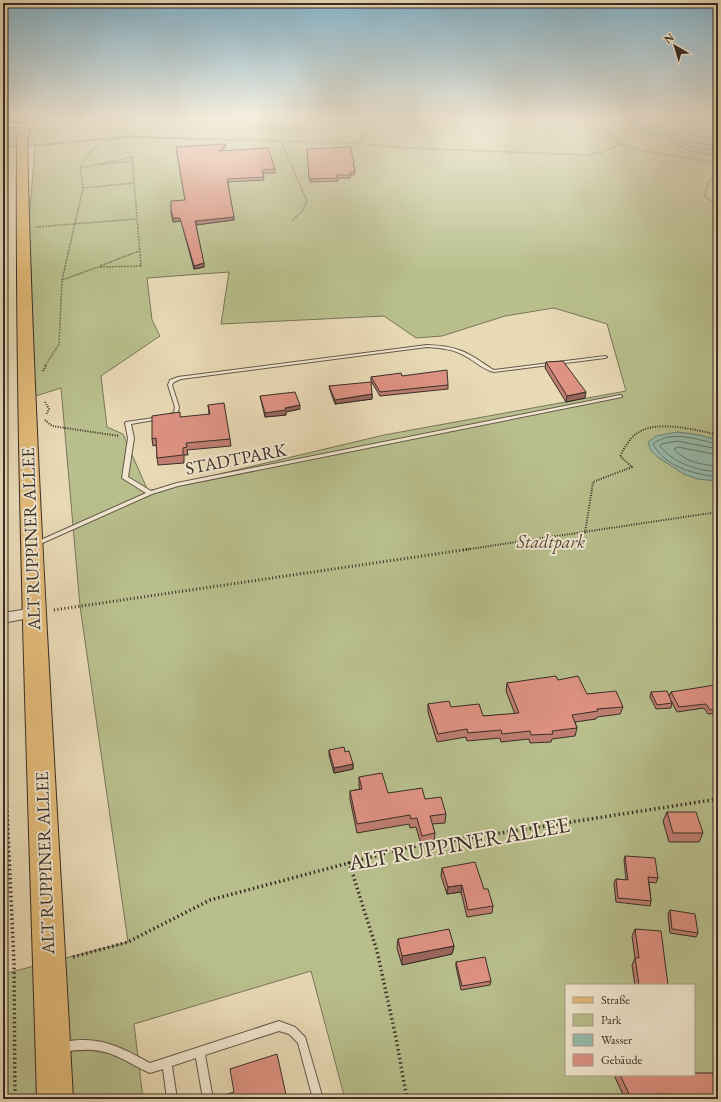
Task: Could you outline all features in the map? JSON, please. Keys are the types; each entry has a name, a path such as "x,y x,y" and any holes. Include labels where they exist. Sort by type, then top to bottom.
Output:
{"main road":[{"name":"ALT RUPPINER ALLEE","path":"22,169 28,464 55,1099"}],"street":[{"path":"3,618 34,613"}],"lane":[{"path":"150,494 125,478 131,438 128,423 167,417 176,412 170,385 172,381 206,375 427,346 443,346 466,353 490,370 494,371 605,357"},
{"name":"STADTPARK","path":"31,547 150,494 177,484 620,396"},
{"path":"53,1049 83,1044 114,1048 150,1068 279,1026 292,1030 302,1040 318,1099"},
{"path":"200,1052 208,1099"},
{"path":"167,1063 172,1099"}],"path":[{"path":"43,372 49,359 59,344 62,280 83,188 80,169"},
{"path":"98,267 141,266 133,169"},
{"path":"292,221 303,210 307,201 293,169"},
{"path":"718,174 709,181 705,196 718,207"},
{"path":"83,188 134,183"},
{"path":"22,228 136,219"},
{"path":"62,280 139,251"},
{"path":"3,341 7,355 3,560"},
{"path":"3,379 7,378"},
{"path":"43,399 49,409 43,419 52,426 131,438"},
{"path":"585,533 593,482 632,467 620,456 630,440 641,430 668,427 698,429 718,434"},
{"path":"34,613 585,533 718,512"},
{"path":"3,702 14,964 15,1099"},
{"name":"ALT RUPPINER ALLEE","path":"49,963 128,942 210,900 405,848 718,799"},
{"path":"349,862 377,951 408,1099"}],"green space":[{"name":"Stadtpark","path":"33,169 718,169 718,440 699,435 677,432 659,458 684,474 699,479 718,481 718,1099 345,1099 311,971 134,1024 143,1099 3,1099 3,974 128,942 80,606 61,388 29,398 28,230","holes":["229,272 221,324 384,316 416,338 442,336 505,316 554,308 607,324 626,391 384,435 148,491 123,434 107,427 101,376 160,336 152,320 147,278"]}],"water":[{"path":"677,432 699,435 718,440 718,481 698,479 684,474 651,451 648,442 656,436"}],"building":[{"path":"180,169 269,169 262,170 264,177 227,179 234,217 195,221 204,263 194,266 180,218 173,218 171,210 171,201 185,200"},
{"path":"308,169 355,170 354,172 350,172 350,175 336,175 337,178 309,179"},
{"path":"563,361 586,392 567,396 546,362"},
{"path":"447,370 448,385 380,392 371,377 401,373 402,376"},
{"path":"371,382 372,394 335,400 329,386"},
{"path":"295,392 300,405 285,408 286,410 265,413 260,396"},
{"path":"224,403 230,439 186,443 187,447 183,448 183,455 157,458 156,438 152,439 152,416 180,412 180,417 210,414 208,405"},
{"path":"556,676 558,680 578,676 587,694 616,691 623,707 597,709 598,711 572,715 577,728 552,731 553,734 531,735 530,731 502,734 501,730 468,733 467,729 438,734 428,704 449,701 451,707 479,704 483,716 519,713 507,683"},
{"path":"715,685 718,690 718,709 710,710 706,704 679,707 671,692"},
{"path":"667,691 672,703 657,705 651,692"},
{"path":"344,747 345,752 349,751 353,764 334,768 329,750"},
{"path":"382,773 388,793 422,788 425,799 441,797 446,814 430,816 435,833 422,836 417,818 411,819 410,815 357,824 350,791 362,789 359,777"},
{"path":"667,812 696,812 703,833 673,833"},
{"path":"625,856 655,858 658,878 648,877 651,901 618,898 616,879 628,880"},
{"path":"475,862 484,889 488,889 493,906 468,910 462,885 448,887 442,868"},
{"path":"670,910 695,914 698,933 672,929"},
{"path":"449,929 454,946 402,956 398,939"},
{"path":"635,929 661,931 668,984 639,984 635,958 639,958"},
{"path":"485,957 491,981 462,986 456,962"},
{"path":"277,1054 287,1099 211,1099 234,1092 230,1069"},
{"path":"695,1073 713,1073 718,1093 718,1099 696,1099 695,1095 655,1094 656,1099 641,1099 637,1094 631,1098 620,1076 695,1076"}]}
